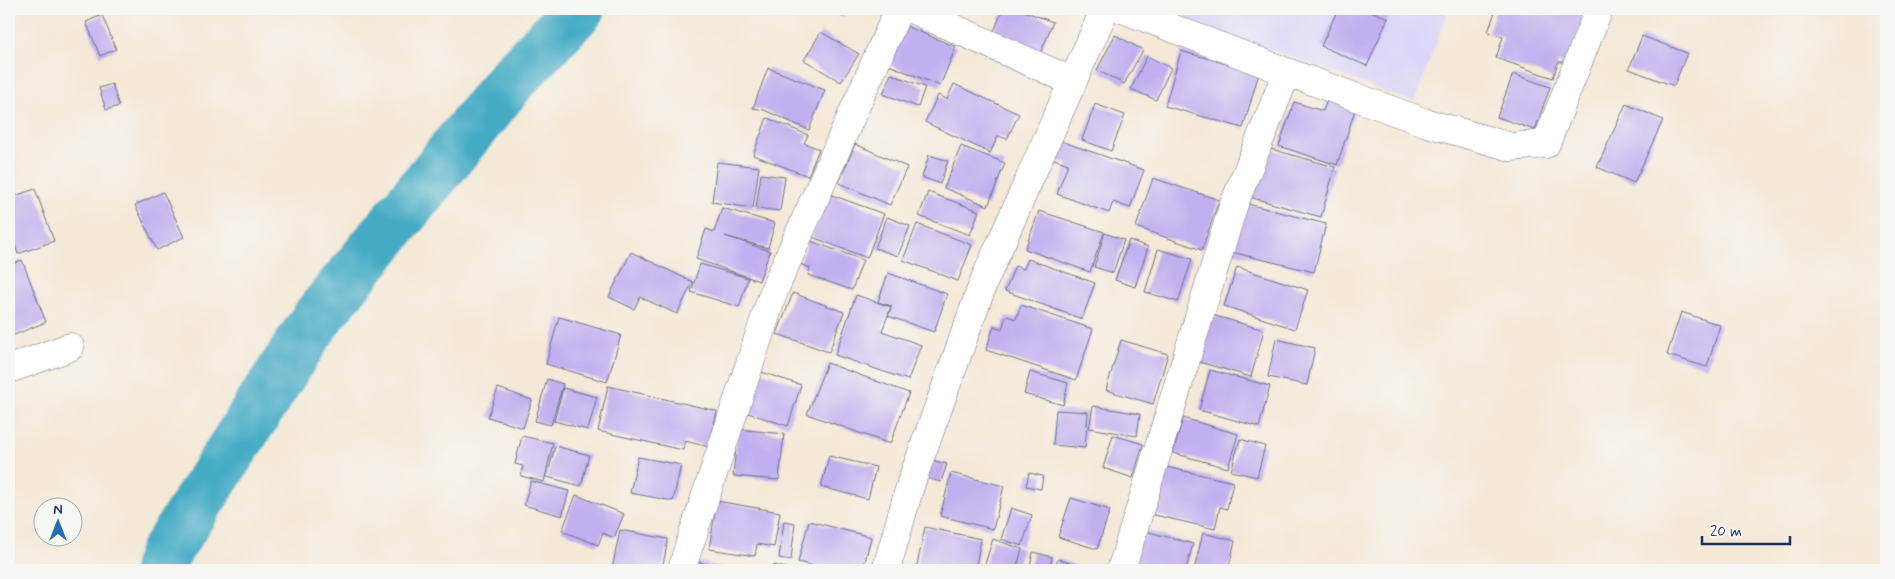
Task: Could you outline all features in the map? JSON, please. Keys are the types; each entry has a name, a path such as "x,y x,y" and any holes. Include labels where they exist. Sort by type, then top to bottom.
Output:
{"street":[{"path":"682,570 775,288 899,9"},
{"path":"911,9 1072,82"},
{"path":"886,570 911,484 984,281 1105,9"},
{"path":"1122,9 1424,122 1511,147 1546,144 1600,9"},
{"path":"1121,570 1234,204 1287,72"},
{"path":"9,369 70,347"}],"shaded area":[{"path":"1161,9 1449,9 1414,102"}],"building":[{"path":"830,9 848,9 843,17"},
{"path":"1003,9 1018,9 1053,22 1038,59 990,41"},
{"path":"1338,9 1366,9 1388,18 1367,66 1321,46"},
{"path":"1496,9 1586,9 1568,62 1558,62 1553,78 1496,58 1503,37 1488,32"},
{"path":"102,15 116,49 100,56 86,22"},
{"path":"899,23 956,47 940,86 882,62"},
{"path":"821,32 859,54 841,82 804,60"},
{"path":"1115,35 1143,50 1124,84 1097,70"},
{"path":"1642,36 1687,53 1674,86 1629,69"},
{"path":"1181,51 1259,73 1243,128 1165,106"},
{"path":"1147,56 1171,68 1156,100 1131,89"},
{"path":"768,68 825,90 809,130 764,110 753,108"},
{"path":"891,74 925,87 918,107 883,94"},
{"path":"1513,74 1550,87 1535,130 1497,117"},
{"path":"112,84 119,106 106,110 99,88"},
{"path":"954,84 1019,114 1007,139 998,136 990,153 925,122 938,95 947,99"},
{"path":"1328,98 1356,107 1337,165 1279,146 1294,102 1323,111"},
{"path":"1095,104 1125,115 1111,151 1082,140"},
{"path":"1626,104 1663,120 1634,183 1597,167"},
{"path":"767,118 808,135 804,143 819,149 808,176 753,155"},
{"path":"1055,139 1144,170 1130,208 1113,202 1109,213 1057,194 1068,164 1049,157"},
{"path":"855,144 907,167 890,205 839,183"},
{"path":"961,146 1005,163 988,206 944,188"},
{"path":"1264,147 1335,167 1321,217 1249,197"},
{"path":"929,155 948,161 940,184 922,177"},
{"path":"717,162 759,167 753,208 712,202"},
{"path":"761,174 785,177 780,211 756,208"},
{"path":"1153,178 1219,200 1202,250 1136,227"},
{"path":"35,189 54,241 18,254 9,227 9,198"},
{"path":"163,192 184,237 157,250 135,205"},
{"path":"928,192 979,211 970,235 919,216"},
{"path":"829,194 884,214 867,258 812,237"},
{"path":"1240,202 1326,224 1314,272 1227,251"},
{"path":"722,208 775,223 768,248 725,236 770,251 759,281 696,259 706,229 714,232"},
{"path":"1039,211 1104,232 1090,272 1025,249"},
{"path":"887,217 910,226 898,256 875,248"},
{"path":"917,224 972,245 958,281 903,260"},
{"path":"1105,233 1124,240 1113,273 1094,267"},
{"path":"808,240 863,260 852,290 808,275 810,268 800,264"},
{"path":"1129,240 1148,247 1135,287 1115,280"},
{"path":"1158,249 1192,259 1178,302 1145,292"},
{"path":"631,252 693,282 677,314 640,297 634,309 609,297"},
{"path":"1028,259 1095,283 1082,319 1005,291 1015,266 1024,269"},
{"path":"22,260 46,322 9,337 9,265"},
{"path":"700,264 748,278 739,307 691,292"},
{"path":"1237,267 1308,290 1295,329 1224,306"},
{"path":"888,273 947,294 934,332 888,316 892,306 878,302"},
{"path":"793,293 844,312 829,352 777,334"},
{"path":"856,295 891,307 882,331 921,345 908,380 835,355"},
{"path":"1021,305 1093,329 1076,380 986,350 994,326 1002,329 1006,316 1016,319"},
{"path":"1681,312 1720,325 1707,367 1667,355"},
{"path":"1212,315 1264,330 1251,377 1199,362"},
{"path":"559,317 621,335 607,382 546,364"},
{"path":"1276,339 1315,348 1307,385 1268,377"},
{"path":"1121,340 1168,354 1153,404 1106,390"},
{"path":"827,363 909,393 890,444 807,414"},
{"path":"1210,370 1270,386 1259,427 1199,410"},
{"path":"758,371 801,385 788,426 745,412"},
{"path":"1030,372 1068,383 1063,405 1024,394"},
{"path":"547,379 563,384 551,425 535,421"},
{"path":"608,386 717,411 709,447 685,441 683,450 598,431"},
{"path":"498,388 532,400 523,428 488,417"},
{"path":"563,388 597,397 588,430 554,421"},
{"path":"1093,406 1140,414 1137,436 1089,428"},
{"path":"1056,410 1088,412 1085,448 1053,445"},
{"path":"1183,418 1238,434 1228,468 1173,453"},
{"path":"738,429 784,434 779,480 733,476"},
{"path":"1113,435 1143,444 1133,478 1103,468"},
{"path":"522,436 553,443 544,482 521,476 523,466 515,464"},
{"path":"1240,439 1265,446 1257,477 1231,471"},
{"path":"555,446 589,455 581,486 547,477"},
{"path":"829,456 876,467 868,499 821,487"},
{"path":"638,457 681,465 673,501 630,493"},
{"path":"928,459 947,464 941,482 922,477"},
{"path":"1162,466 1233,482 1227,509 1220,507 1215,529 1150,514"},
{"path":"951,473 1004,486 993,529 940,516"},
{"path":"1029,473 1043,476 1041,489 1026,486"},
{"path":"531,481 569,491 562,516 524,505"},
{"path":"576,495 624,514 614,538 603,533 598,545 562,531"},
{"path":"1071,498 1110,510 1097,549 1058,537"},
{"path":"717,501 780,512 774,547 757,544 755,556 709,549"},
{"path":"1011,508 1032,515 1022,546 1001,539"},
{"path":"784,521 795,523 791,560 779,558"},
{"path":"809,521 871,537 863,570 830,570 798,562"},
{"path":"925,527 981,539 975,570 916,570"},
{"path":"620,530 668,539 662,570 612,569"},
{"path":"1142,530 1193,544 1186,570 1130,570"},
{"path":"1203,533 1235,541 1228,570 1194,570"},
{"path":"993,539 1022,549 1016,570 983,570"},
{"path":"1033,552 1052,557 1049,570 1029,570"},
{"path":"1058,559 1088,570 1054,570"},
{"path":"689,560 731,569 731,570 687,570"},
{"path":"774,565 794,570 773,570"},
{"path":"584,566 597,570 583,570"}],"waterway":[{"path":"159,570 165,553 317,318 512,79 579,9"}]}
